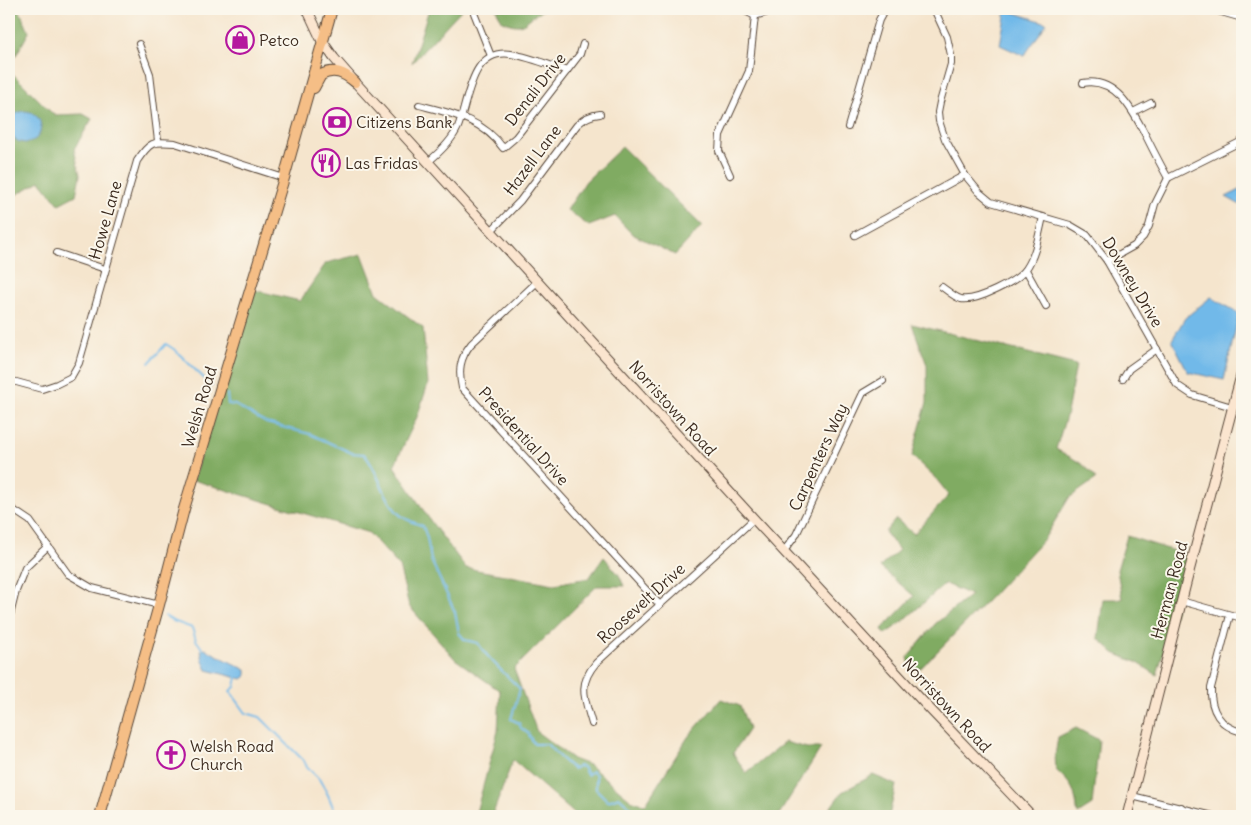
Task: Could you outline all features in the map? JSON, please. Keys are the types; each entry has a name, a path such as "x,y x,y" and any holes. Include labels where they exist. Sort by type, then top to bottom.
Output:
{"main road":[{"name":"Norristown Road","path":"306,9 322,42 355,82 926,706 1032,816"},
{"name":"Welsh Road","path":"100,816 187,499 284,178 332,9"},
{"path":"300,118 321,75 326,72 339,72 355,82"},
{"name":"Herman Road","path":"1126,816 1242,372"}],"street":[{"path":"741,9 755,16 778,9"},
{"path":"848,127 879,20 885,9"},
{"name":"Downey Drive","path":"934,9 947,37 951,55 951,64 938,112 939,121 945,139 965,175 979,192 991,202 1079,229 1093,242 1107,261 1173,379 1183,390 1192,395 1232,407"},
{"path":"1211,9 1242,18"},
{"path":"474,13 491,56"},
{"path":"730,175 718,151 720,135 749,71 755,16"},
{"path":"139,44 150,74 158,141 175,143 284,178"},
{"name":"Denali Drive","path":"462,116 472,120 498,141 503,148 516,137 567,71 580,54 583,44"},
{"path":"428,162 451,139 462,116 477,69 480,64 491,56 512,54 567,71"},
{"path":"1083,83 1093,82 1111,88 1122,98 1133,112 1168,178"},
{"path":"1133,112 1151,103"},
{"path":"418,104 462,116"},
{"name":"Hazell Lane","path":"491,231 520,201 582,119 600,114"},
{"name":"Howe Lane","path":"9,380 42,390 71,377 79,363 137,161 145,149 158,141"},
{"path":"1107,261 1134,246 1143,237 1149,226 1158,197 1168,178 1242,141"},
{"path":"855,235 965,175"},
{"path":"942,287 956,297 972,299 981,297 1015,278 1026,270 1044,217"},
{"path":"57,253 106,269"},
{"path":"1026,270 1046,306"},
{"name":"Presidential Drive","path":"537,282 471,344 463,354 459,369 462,388 659,604"},
{"path":"1123,379 1129,369 1157,349"},
{"name":"Carpenters Way","path":"784,551 796,535 863,393 883,381"},
{"path":"9,507 30,521 68,574 92,588 159,606"},
{"name":"Roosevelt Drive","path":"592,724 584,693 586,677 596,663 754,519"},
{"path":"9,619 16,591 25,568 48,546"},
{"path":"1181,601 1242,618"},
{"path":"1230,615 1212,688 1212,699 1214,711 1222,722 1233,730 1242,732"},
{"path":"1132,796 1213,816"},
{"path":"1178,816 1181,807"},
{"path":"9,810 18,816"}],"green space":[{"path":"9,9 19,9 29,32 9,68"},
{"path":"429,9 462,9 412,63"},
{"path":"496,9 545,9 525,23 516,25 502,21"},
{"path":"9,70 54,115 83,114 92,119 74,149 80,175 76,195 59,204 40,181 14,196 9,209"},
{"path":"622,147 702,226 675,255 632,234 615,216 589,226 567,210 586,181"},
{"path":"362,254 377,293 423,328 428,384 417,417 394,466 432,523 466,568 554,584 589,578 604,557 619,575 624,586 597,586 514,669 537,732 573,759 589,765 631,800 645,805 688,737 721,699 740,706 749,729 733,753 746,773 785,742 807,748 821,748 778,816 577,816 513,760 492,816 475,816 498,731 500,691 455,659 409,606 399,566 369,533 193,480 250,289 300,301 326,263"},
{"path":"912,324 1076,365 1067,413 1056,449 1083,465 1096,479 1069,498 1044,539 921,668 911,671 908,657 935,624 971,595 945,584 901,623 885,634 882,629 914,596 880,567 899,550 885,532 896,519 914,534 949,495 937,480 912,456 927,402 927,365"},
{"path":"1127,536 1190,556 1157,675 1138,663 1114,653 1098,638 1103,599 1122,599 1117,570"},
{"path":"1076,728 1099,740 1092,805 1078,814 1076,799 1072,789 1056,770 1055,756 1058,737"},
{"path":"873,775 896,785 889,816 824,816 842,792"}],"water":[{"path":"1006,10 1047,23 1024,56 1000,45"},
{"path":"25,111 36,116 41,127 36,138 25,143 14,138 9,127 14,116"},
{"path":"1242,189 1242,206 1226,197"},
{"path":"1211,297 1239,314 1224,380 1188,372 1172,340 1185,318"},
{"path":"205,649 246,670 246,676 242,679 207,670 201,651"}],"waterway":[{"path":"149,363 166,344 175,350 212,386"},
{"path":"227,394 228,404 235,405 266,423 310,434 352,453 364,454 388,499 398,513 406,519 423,526 431,560 455,612 459,633 465,640 478,643 492,661 520,689 511,719 519,723 521,728 528,733 534,744 547,744 574,769 579,766 583,767 587,775 592,771 596,775 596,789 608,801 619,797 636,812 640,811 648,816"},
{"path":"165,616 192,628 196,640 204,651"},
{"path":"237,677 235,687 230,691 246,713 260,717 304,761 322,784 336,816"}],"place":[{"name":"Petco","path":"240,40"},
{"name":"Citizens Bank","path":"337,122"},
{"name":"Las Fridas","path":"326,163"},
{"name":"Welsh Road Church","path":"171,755"}]}
